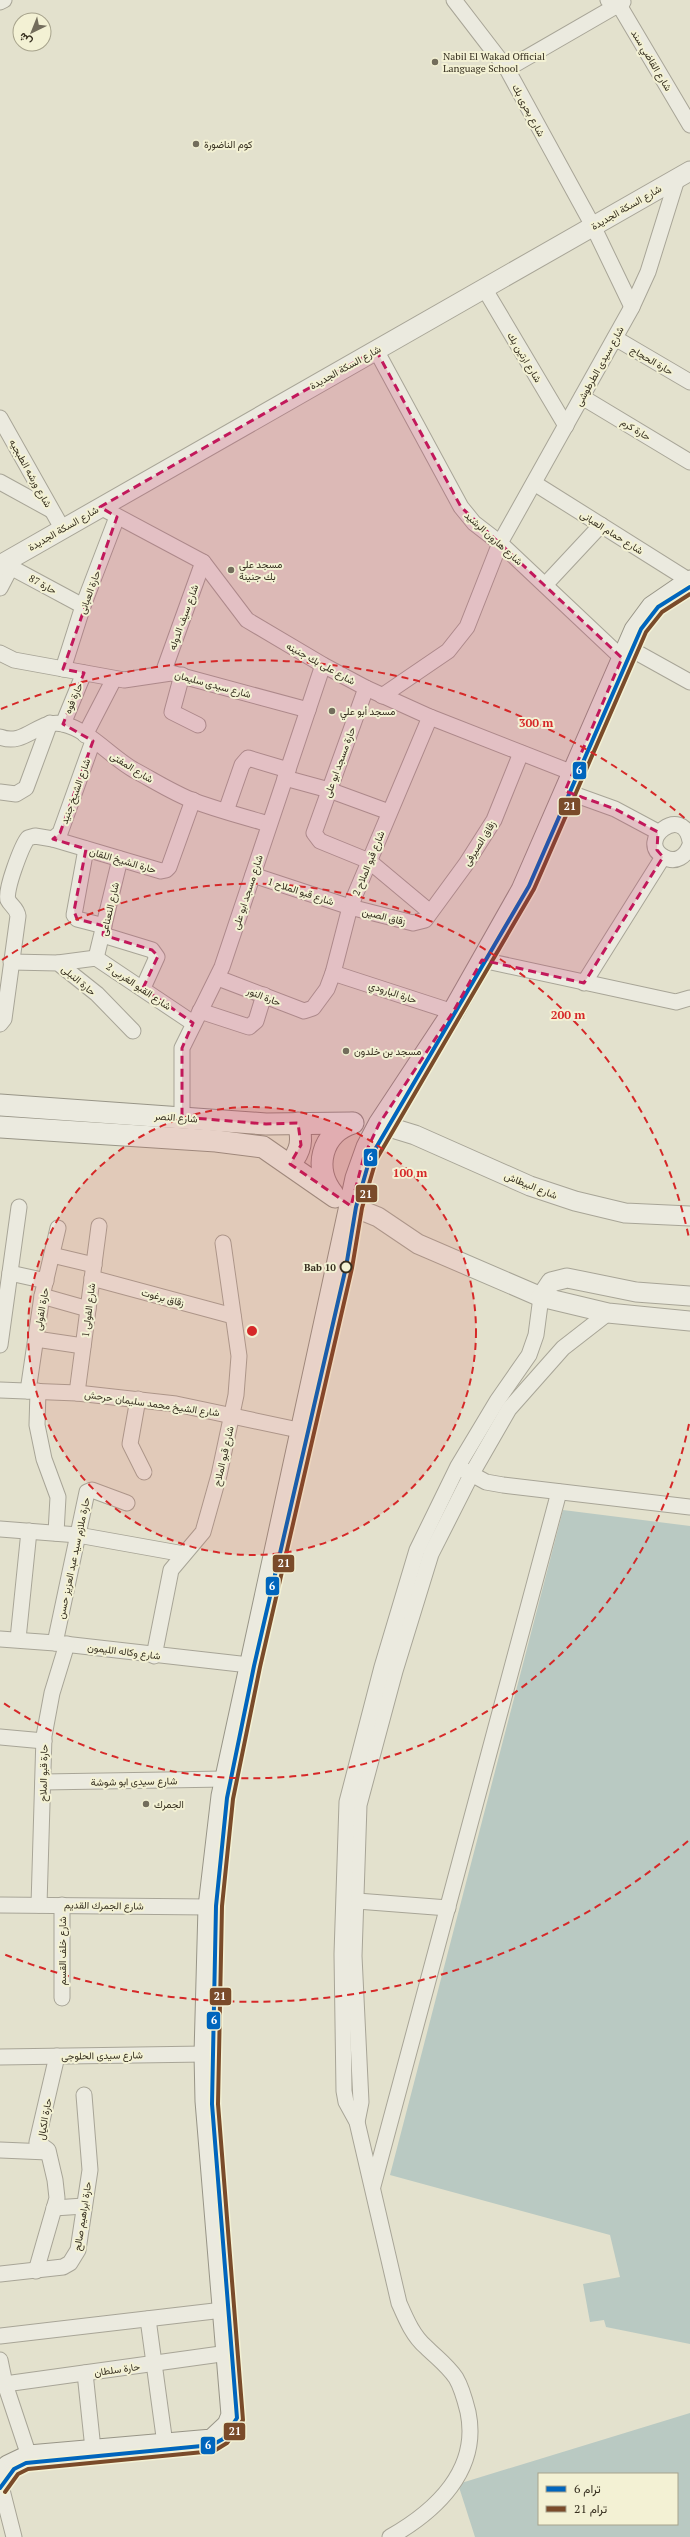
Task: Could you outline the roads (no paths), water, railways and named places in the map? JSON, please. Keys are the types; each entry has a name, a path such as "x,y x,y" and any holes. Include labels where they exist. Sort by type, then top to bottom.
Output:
{"main road":[{"path":"0,2474 8,2466 30,2456 93,2449 212,2440 228,2425 232,2415 228,2353 212,2183 205,2054 209,1907 225,1779 249,1665 303,1431 351,1205 364,1156 379,1124 453,1012 522,890 635,630 652,607 690,581"},
{"name":"شارع النصر","path":"0,1106 182,1117 266,1124 351,1123 359,1121 379,1124"},
{"path":"290,1164 297,1155 301,1145 301,1134 298,1123"},
{"path":"351,1123 340,1129 330,1138 321,1162 322,1175 327,1187 351,1205"},
{"path":"0,1127 248,1144 263,1147 351,1205"}],"street":[{"path":"0,2 4,0"},
{"name":"شارع بحرى بك","path":"454,0 507,69 593,226"},
{"path":"507,69 617,2"},
{"name":"شارع القاضي سند","path":"617,2 690,124"},
{"name":"شارع السكة الجديدة","path":"5,565 62,528 683,175"},
{"name":"شارع سيدى الطرطوشى","path":"382,696 448,651 468,627 500,543 632,307 648,272 683,175"},
{"path":"593,226 632,307"},
{"name":"شارع ارتين بك","path":"484,288 566,426"},
{"name":"حارة الحجاج","path":"615,338 690,382"},
{"name":"شارع هارون الرشيد","path":"376,350 461,507 474,523 500,543 545,585 625,653 690,682"},
{"name":"حارة كرم","path":"582,397 690,462"},
{"name":"شارع ورشه الطبجيه","path":"0,418 62,528"},
{"path":"0,482 51,510"},
{"name":"شارع حمام العبانى","path":"534,483 690,581"},
{"name":"شارع على بك جنينه","path":"100,507 203,562 247,620 323,665 382,696 521,752 615,809 658,832"},
{"name":"حارة العبانى","path":"63,669 83,606 117,517"},
{"path":"545,585 600,525"},
{"name":"شارع سيف الدوله","path":"163,673 203,562"},
{"path":"0,588 5,565"},
{"name":"حارة 87","path":"5,565 83,606"},
{"name":"شارع سيدى سليمان","path":"0,653 14,660 114,679 140,678 163,673 182,675 308,710"},
{"name":"شارع مسجد ابو على","path":"182,1117 182,1048 218,978 323,665"},
{"name":"حارة فوه","path":"0,792 16,794 26,788 57,723 84,673"},
{"path":"182,675 172,712 198,726"},
{"name":"شارع الشيخ جنيد","path":"54,839 60,833 89,738 114,679"},
{"name":"حارة مسجد ابو على","path":"366,688 315,830 315,836 369,861"},
{"name":"شارع قبو الملاح 2","path":"310,1010 327,988 334,973 350,907 430,716"},
{"path":"1,741 25,737 57,723"},
{"name":"شارع المفتى","path":"57,723 89,738 133,769 193,800 270,824"},
{"name":"زقاق الصيرفى","path":"425,917 466,864 494,820 521,752"},
{"path":"226,811 242,765 248,758 286,774 389,812"},
{"name":"حارة الشيخ اللقان","path":"54,839 120,859 166,870 193,800"},
{"path":"686,821 689,834 689,848 681,858 672,860 663,857 656,846 658,832 665,826 686,821"},
{"path":"2,1021 18,916 17,911 4,899 26,841 35,836 54,839"},
{"path":"86,849 74,915 77,919 152,950 155,953 157,957 143,988"},
{"path":"584,983 663,857"},
{"name":"شارع النعناعى","path":"96,958 104,931 120,859"},
{"path":"369,861 425,917"},
{"name":"شارع قبو الملاح 1","path":"252,875 350,907"},
{"name":"زقاق الصين","path":"350,907 412,923 425,917"},
{"name":"شارع القبو الغربى 2","path":"58,963 96,958 143,988 197,1017 249,1027 256,1021 264,995"},
{"path":"482,960 676,1002 690,998"},
{"name":"حارة النبلى","path":"11,962 58,963 96,994 133,1032"},
{"name":"حارة البارودي","path":"334,973 453,1012"},
{"name":"حارة النور","path":"218,978 304,1011 310,1010"},
{"name":"شارع البيطاش","path":"379,1124 415,1135 530,1186 575,1201 625,1213 685,1213"},
{"path":"351,1205 418,1244 541,1297 608,1313 690,1321"},
{"path":"0,1345 3,1301 10,1273 19,1207"},
{"name":"شارع الفولى 1","path":"77,1393 99,1226"},
{"name":"حارة الفولى","path":"56,1533 58,1497 44,1459 37,1426 33,1391 36,1339 42,1296 58,1228"},
{"name":"شارع قبو الملاح","path":"154,1656 171,1570 184,1554 194,1545 203,1532 219,1475 239,1374 223,1243"},
{"name":"زقاق برغوت","path":"52,1255 93,1271 233,1316"},
{"path":"10,1273 46,1281"},
{"path":"357,2122 361,2102 354,1956 359,1805 417,1550 458,1466 497,1401 529,1355 536,1335 541,1297 551,1282 567,1278 636,1292 690,1296"},
{"path":"42,1296 88,1309"},
{"path":"390,2537 419,2518 449,2491 460,2474 471,2437 465,2397 456,2379 445,2363 421,2342 409,2326 399,2303 357,2122 346,2102 344,2091 342,1954 347,1802 389,1669 431,1554 471,1475 509,1409 537,1375 563,1348 608,1313"},
{"path":"36,1339 83,1346"},
{"name":"شارع الشيخ محمد سليمان حرحش","path":"0,1390 77,1393 138,1400 232,1415 303,1431"},
{"path":"138,1400 130,1444 144,1472"},
{"path":"458,1466 471,1475 486,1482 690,1507"},
{"name":"حارة ملازم سيد عبد العزيز حسن","path":"61,1643 78,1534 89,1490 127,1503"},
{"path":"373,2189 559,1492"},
{"path":"0,1529 78,1534 184,1554"},
{"path":"18,1639 29,1531"},
{"name":"شارع وكاله الليمون","path":"0,1639 61,1643 154,1656 249,1665"},
{"name":"حارة قبو الملاح","path":"39,1905 44,1741 61,1643"},
{"path":"0,1737 44,1741"},
{"name":"شارع سيدى ابو شوشة","path":"43,1782 225,1779"},
{"path":"357,1901 448,1908"},
{"name":"شارع الجمرك القديم","path":"0,1905 209,1907"},
{"name":"شارع خلف القسم","path":"62,1905 62,1998"},
{"name":"شارع سيدى الحلوجى","path":"0,2057 205,2054"},
{"name":"حارة الكيال","path":"36,2271 57,2198 55,2180 48,2152 38,2142 57,2056"},
{"name":"حارة ابراهيم صالح","path":"0,2274 64,2267 74,2259 78,2250 90,2170 84,2095"},
{"path":"0,2150 48,2152"},
{"path":"54,2208 84,2206"},
{"path":"0,2336 223,2310"},
{"path":"148,2319 165,2444"},
{"name":"حارة سلطان","path":"5,2384 228,2353"},
{"path":"0,2360 5,2384 30,2456"},
{"path":"85,2373 93,2449"},
{"path":"0,2482 14,2537"}],"tram line":[{"name":"6","path":"0,2488 14,2469 26,2463 212,2445 223,2439 237,2418 212,2104 216,1906 227,1798 254,1666 346,1267 356,1207 370,1158 529,886 641,629 658,607 690,587"},
{"name":"21","path":"5,2492 18,2474 28,2469 214,2451 227,2443 243,2420 218,2104 222,1906 233,1799 260,1667 352,1268 362,1208 376,1160 534,889 646,632 662,612 690,594"}],"place":[{"name":"Nabil El Wakad Official Language School","path":"435,62"},
{"name":"كوم الناضورة","path":"196,144"},
{"name":"مسجد على بك جنينة","path":"231,570"},
{"name":"مسجد أبو علي","path":"332,711"},
{"name":"مسجد بن خلدون","path":"346,1051"},
{"name":"Bab 10","path":"346,1267"},
{"name":"الجمرك","path":"146,1804"}]}
